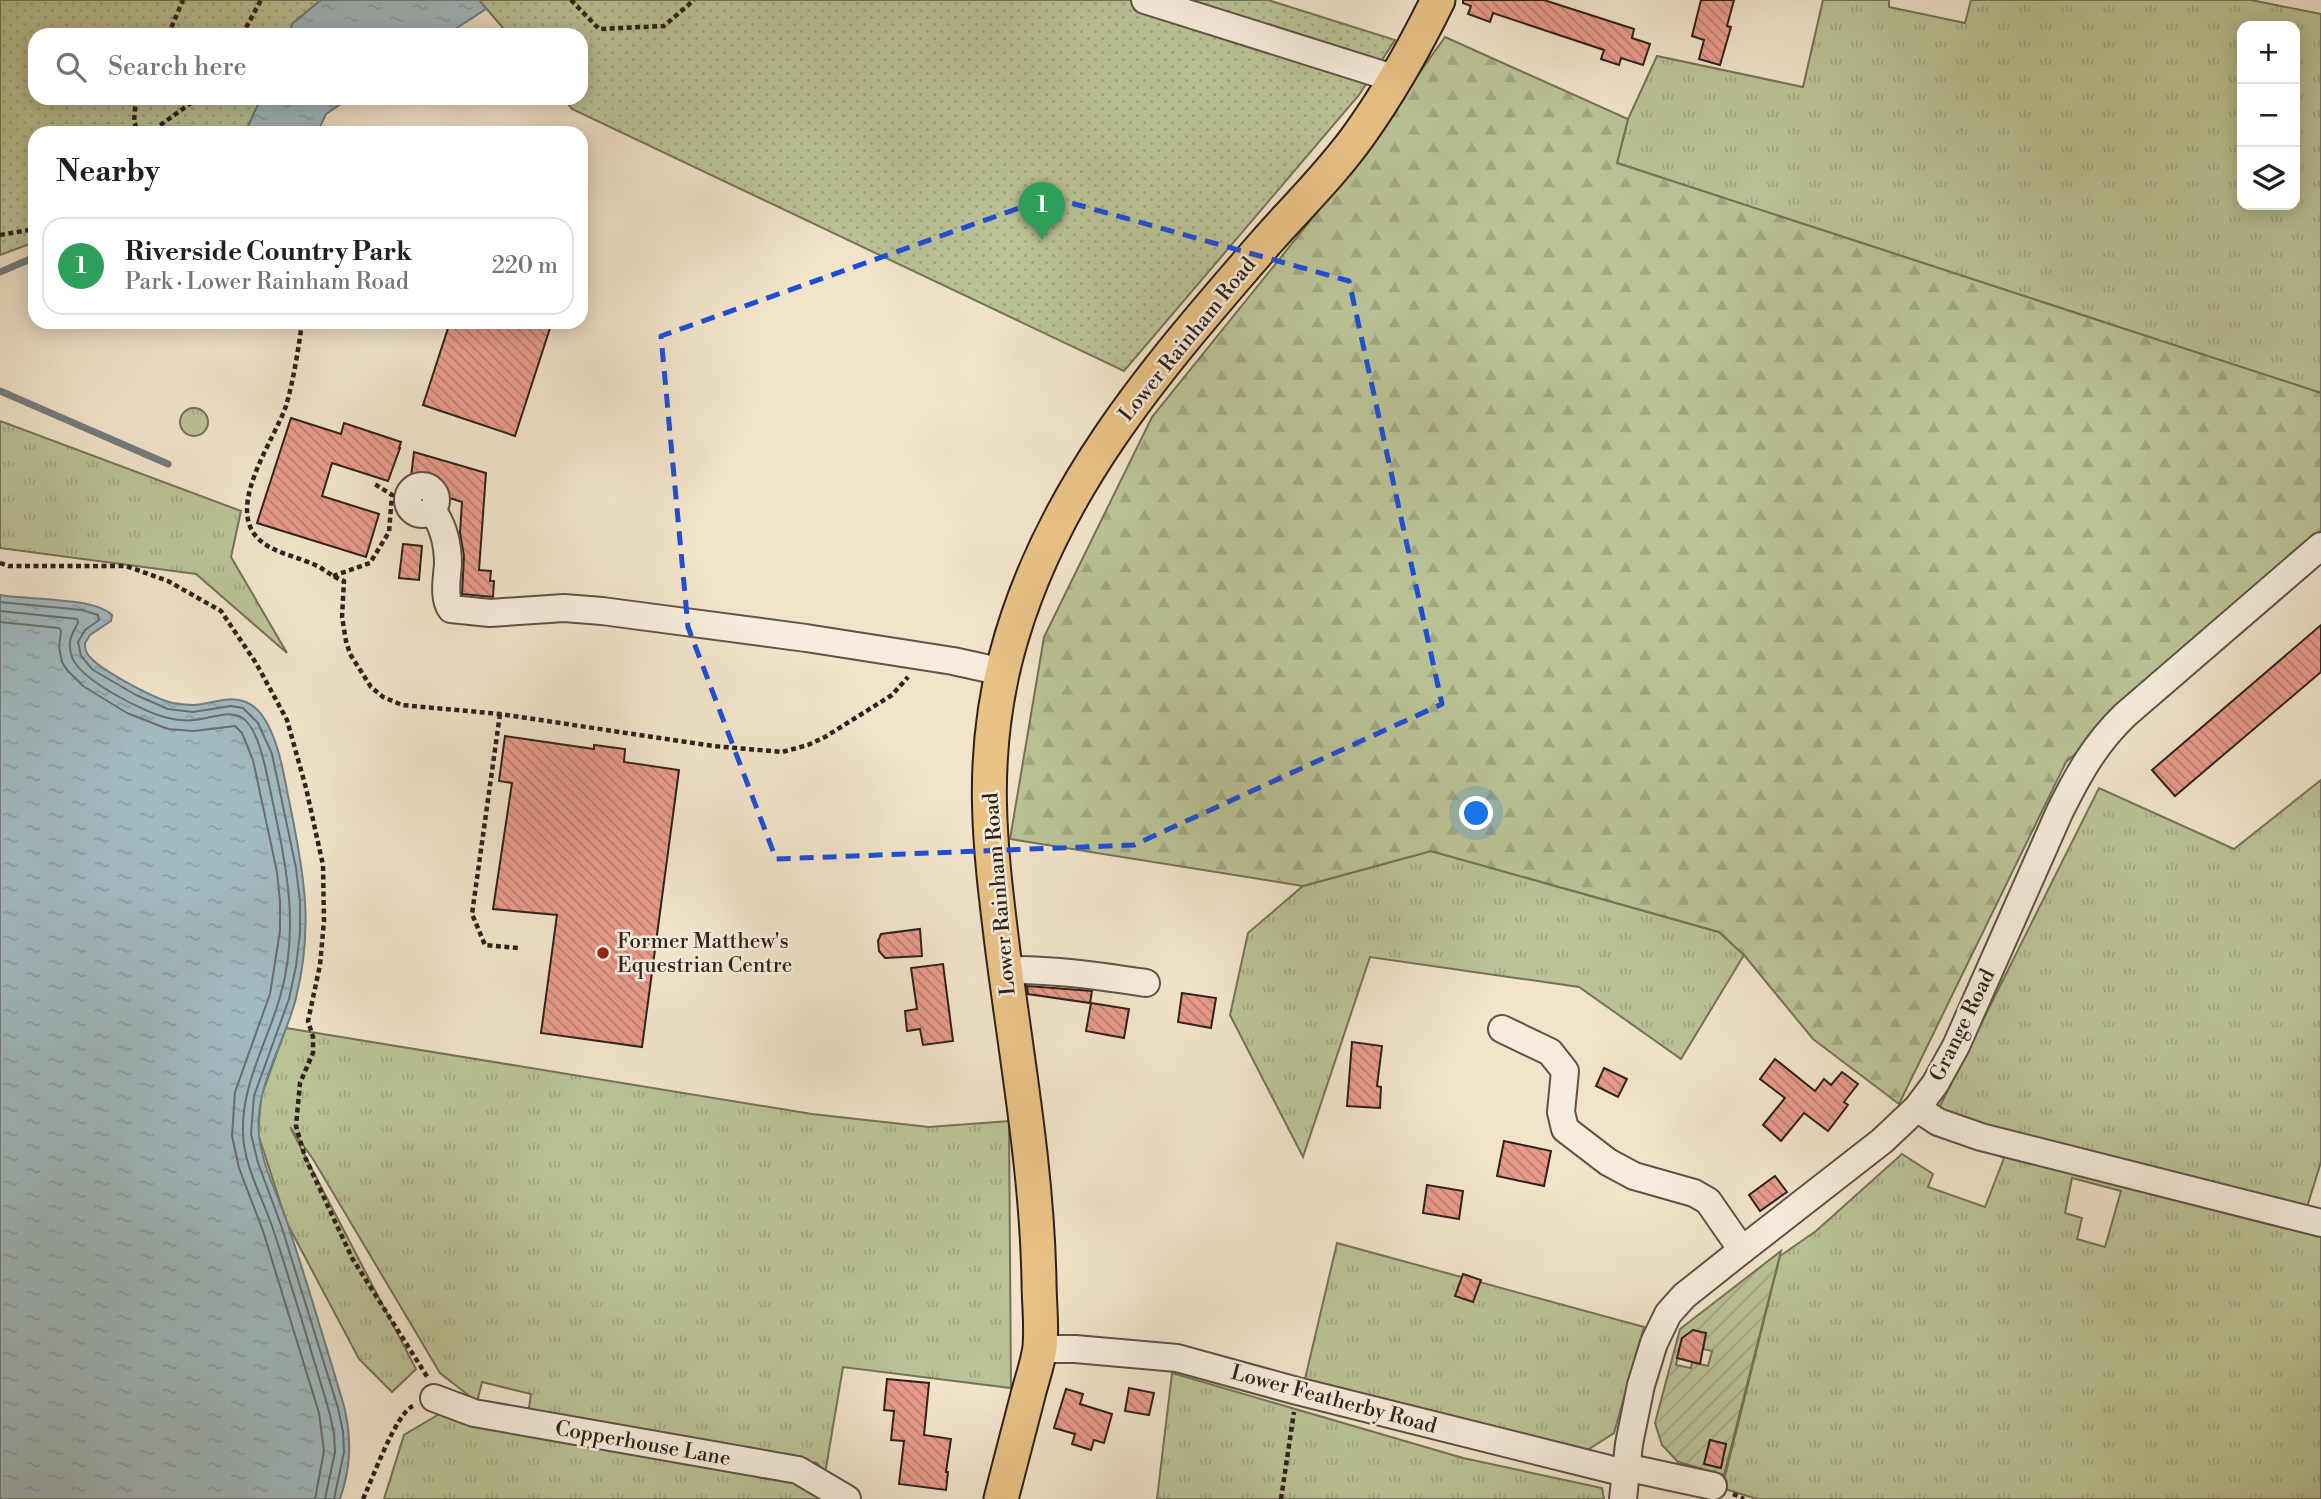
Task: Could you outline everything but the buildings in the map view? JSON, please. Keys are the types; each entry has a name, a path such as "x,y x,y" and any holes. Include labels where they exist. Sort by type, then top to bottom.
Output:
{"main road":[{"name":"Lower Rainham Road","path":"1001,1499 1040,1349 1037,1219 991,859 988,804 992,738 1003,672 1013,633 1043,553 1083,478 1109,437 1157,370 1195,324 1356,138 1396,79 1438,0"}],"street":[{"path":"1145,0 1396,79"},
{"path":"432,510 445,539 448,561 447,598 451,609 487,613 564,608 602,611 806,638 953,661 1003,672"},
{"name":"Grange Road","path":"1623,1499 1625,1470 1641,1385 1662,1324 1672,1308 1882,1141 1917,1108 1935,1084 1956,1046 2060,811 2076,778 2099,742 2125,715 2321,546"},
{"path":"1006,970 1030,969 1086,974 1146,983"},
{"path":"1502,1030 1550,1052 1565,1071 1561,1112 1565,1129 1608,1162 1634,1176 1694,1192 1708,1200 1742,1250"},
{"path":"1917,1108 1934,1120 1963,1132 2321,1223"},
{"name":"Lower Featherby Road","path":"1040,1349 1075,1349 1177,1358 1297,1391 1625,1470 1713,1486"},
{"name":"Copperhouse Lane","path":"434,1398 474,1413 798,1470 847,1499"}],"path":[{"path":"171,28 183,0"},
{"path":"246,28 261,0"},
{"path":"572,0 599,29 664,26 694,0"},
{"path":"135,105 136,126"},
{"path":"160,126 189,105"},
{"path":"0,235 28,230"},
{"path":"332,577 370,563 389,531 392,495 373,484"},
{"path":"0,563 9,566 126,566 168,581 221,611 256,663 287,720 323,865 324,921 320,965 308,1021 313,1037 313,1053 300,1083 296,1126 305,1157 352,1258 427,1373 434,1398"},
{"path":"500,714 472,914 485,945 518,948"},
{"path":"1281,1499 1297,1391"},
{"path":"363,1499 398,1421 407,1410"}],"highlighted area":[{"path":"1050,197 1349,281 1442,704 1134,845 776,859 688,627 661,336"}],"green space":[{"path":"0,0 321,0 293,23 291,28 28,28 28,105 258,105 248,126 28,126 28,245 0,255"},
{"path":"479,0 1268,0 1395,40 1359,95 1124,371 572,109 569,105 588,105 588,28 503,28"},
{"path":"1823,0 1889,0 1889,7 1965,23 1971,0 2251,0 2321,14 2321,393 1617,163 1628,119 1657,56 1803,87"},
{"path":"1445,37 1628,119 1617,163 2321,393 2321,532 2066,762 1899,1104 1813,1039 1744,955 1719,932 1431,851 1303,886 1010,839 1044,637 1152,417 1344,179"},
{"path":"194,408 204,412 208,422 204,432 194,436 184,432 180,422 184,412"},
{"path":"0,421 241,511 231,557 287,653 196,574 0,548"},
{"path":"2321,780 2321,1162 2303,1220 2321,1225 2321,1499 1757,1499 1722,1488 1780,1256 1816,1231 1902,1154 1933,1174 1928,1187 1985,1207 2004,1158 1933,1120 2099,788 2234,849","holes":["2072,1178 2121,1191 2105,1247 2077,1239 2082,1218 2065,1213"]},
{"path":"1431,851 1719,932 1744,955 1681,1059 1579,987 1370,957 1303,1157 1230,1015 1248,933 1303,886"},
{"path":"286,1028 812,1114 929,1127 1009,1121 1011,1388 843,1367 825,1474 817,1463 528,1414 531,1394 482,1382 477,1402 440,1373 313,1159 290,1127 416,1369 392,1392 359,1359 287,1223 258,1134 261,1097"},
{"path":"1337,1243 1644,1327 1614,1433 1586,1451 1305,1379"},
{"path":"1781,1251 1724,1475 1678,1462 1662,1445 1655,1423 1680,1329","holes":["1693,1331 1706,1334 1703,1349 1712,1351 1708,1366 1692,1362 1691,1368 1676,1365 1682,1338","1710,1440 1726,1445 1720,1468 1704,1464"]},
{"path":"1172,1373 1463,1458 1602,1488 1604,1499 1157,1499"},
{"path":"441,1413 792,1480 826,1499 384,1499 404,1435"}],"water":[{"path":"321,0 479,0 486,9 457,28 291,28 293,23"},
{"path":"258,105 340,105 326,114 320,126 248,126"},
{"path":"0,595 76,602 103,609 112,615 111,621 90,635 85,643 87,653 101,667 140,689 173,703 194,705 233,699 246,702 263,717 274,739 300,859 306,926 296,998 261,1100 259,1135 267,1169 284,1214 344,1406 349,1453 340,1499 0,1499"}],"waterway":[{"path":"0,272 28,260"},
{"path":"0,391 168,464"}],"place":[{"name":"Riverside Country Park","path":"1042,240"},
{"name":"Former Matthew's Equestrian Centre","path":"603,953"}]}
